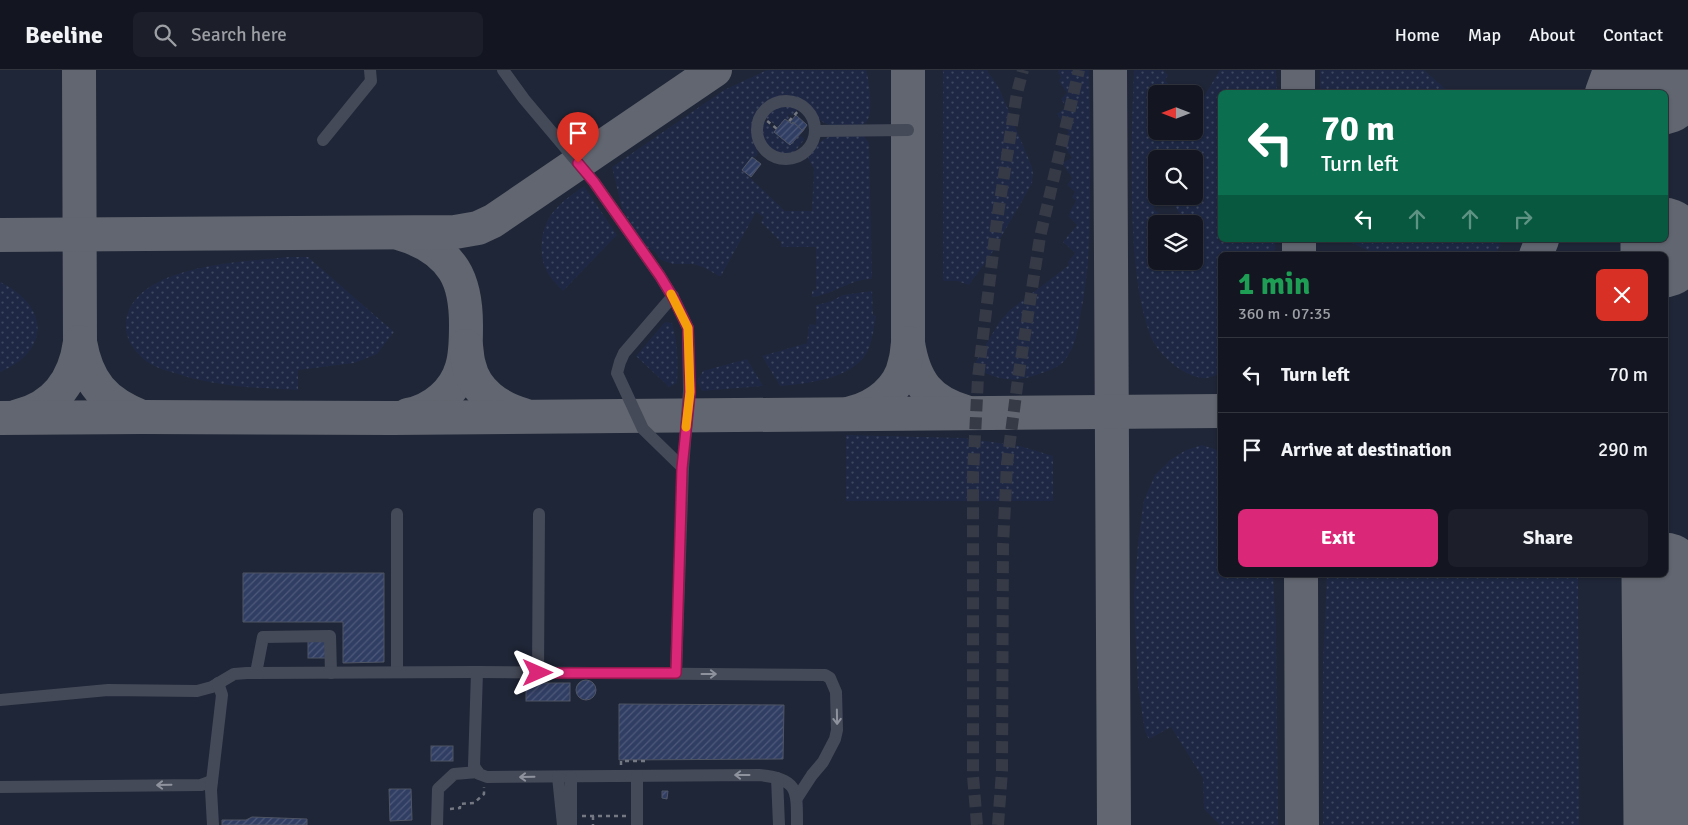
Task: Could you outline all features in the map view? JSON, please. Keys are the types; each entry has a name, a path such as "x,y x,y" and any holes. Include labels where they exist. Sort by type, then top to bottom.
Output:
{"lane":[{"path":"323,140 371,81 370,70"},
{"path":"503,70 524,99 594,182 673,296 688,328 690,392 682,468 676,673"},
{"path":"784,101 795,102 803,106 812,117 816,131 815,136 802,154 790,159 777,158 766,151 759,141 758,122 768,108 784,101"},
{"path":"816,131 908,130"},
{"path":"673,296 624,353 617,373 643,429 682,468"},
{"path":"397,514 397,672"},
{"path":"538,673 539,514"},
{"path":"256,673 263,638 330,636 331,673"},
{"path":"0,700 108,690 197,691 212,687 234,674 256,673 477,672 826,675 830,678 836,692 837,730 835,739 823,762 797,798"},
{"path":"477,672 474,766 479,774 487,777 758,775 781,779 792,785 797,798 797,825"},
{"path":"213,825 211,790 222,695 218,683"},
{"path":"437,825 438,789 454,774 478,772"},
{"path":"634,820 637,776"},
{"path":"565,777 568,822"},
{"path":"779,825 781,779"},
{"path":"781,779 788,786 790,794 791,825"},
{"path":"0,787 200,785 212,781"}],"path":[{"path":"788,121 803,106"},
{"path":"762,116 777,129"},
{"path":"460,808 460,804 474,803 484,794 484,787"},
{"path":"450,817 450,808 460,808 464,812"},
{"path":"568,822 593,816 634,820"},
{"path":"593,816 593,825"}],"shaded area":[{"path":"0,70 1688,70 1688,825 0,825"},
{"path":"767,70 866,70 870,109 865,123 862,125 835,126 823,122 807,106 797,101 782,100 774,102 762,111 758,117 754,129 757,156 752,157 742,170 785,211 812,211 814,169 808,158 814,149 825,138 831,136 864,136 869,143 872,279 856,282 820,296 812,297 812,291 816,290 816,247 781,247 781,242 761,222 764,217 756,212 721,276 693,264 673,264 661,260 654,251 645,247 622,209 612,167 724,90"},
{"path":"943,70 987,70 999,88 1032,167 1033,174 1032,183 1025,196 990,256 969,285 957,281 943,281"},
{"path":"1059,70 1089,70 1090,223 1083,302 1074,343 1070,353 1062,363 1053,369 1022,379 999,378 972,368 1000,321 1010,310 1069,265 1068,262 1075,253 1063,242 1077,225 1069,217 1076,201 1072,197 1075,192 1067,185 1072,178 1062,163 1072,158 1060,139 1069,133 1057,114 1066,107 1061,99 1067,93 1059,81 1061,77 1058,72"},
{"path":"1134,70 1163,70 1168,75 1165,80 1169,85 1148,85 1148,140 1203,140 1203,98 1220,70 1276,70 1277,90 1218,90 1218,242 1276,242 1274,252 1218,252 1218,374 1209,378 1197,377 1179,369 1157,348 1149,332 1144,316 1136,267 1133,233","holes":["1148,150 1203,150 1203,205 1174,205 1181,215 1203,215 1203,270 1148,270 1148,215 1158,215 1159,213 1153,209 1155,205 1148,205"]},
{"path":"1320,70 1424,70 1447,90 1320,90"},
{"path":"782,105 792,105 799,108 792,116 789,114 790,118 785,119 778,127 765,117 774,108"},
{"path":"764,120 790,145 799,135 805,139 791,155 781,157 775,155 766,146 763,139 762,126"},
{"path":"584,186 617,235 563,291 546,270 542,256 542,239 546,224 557,207"},
{"path":"1350,242 1501,242 1497,252 1369,251"},
{"path":"288,257 308,257 394,332 377,354 354,363 298,370 298,390 208,382 163,370 152,365 132,346 127,334 126,322 133,303 148,288 169,277 219,264"},
{"path":"0,282 16,292 28,303 35,315 38,327 36,340 29,352 17,363 0,372"},
{"path":"872,291 873,315 876,316 874,331 868,350 859,362 839,375 827,379 780,386 762,356 807,343 809,324 816,325 816,305 829,302 843,295"},
{"path":"665,322 672,323 677,353 677,383 669,387 636,356"},
{"path":"747,359 763,386 702,391 697,381 703,371"},
{"path":"846,435 963,438 1020,446 1053,456 1053,501 846,501"},
{"path":"1202,445 1218,450 1218,577 1273,577 1276,624 1278,825 1220,825 1204,809 1203,778 1171,727 1149,739 1145,732 1138,686 1134,594 1144,500 1155,475 1170,460 1186,450"},
{"path":"1327,577 1578,577 1579,825 1323,825 1323,661"}],"building":[{"path":"796,115 807,125 803,131 793,122 792,124 790,122"},
{"path":"785,119 792,124 793,122 803,131 790,145 774,132"},
{"path":"752,157 761,164 751,177 742,170"},
{"path":"243,573 384,573 384,662 343,663 343,622 243,622"},
{"path":"308,641 326,641 326,658 308,658"},
{"path":"582,680 590,680 596,686 596,694 590,700 582,700 576,694 576,686"},
{"path":"526,683 570,683 570,701 526,701"},
{"path":"619,704 784,705 783,759 619,760"},
{"path":"431,746 453,746 453,761 431,761"},
{"path":"389,789 411,789 412,820 390,821"},
{"path":"662,791 668,791 667,799 662,798"},
{"path":"252,817 307,819 307,825 222,825 222,820 246,820"}],"taxiway":[{"path":"79,70 80,342"},
{"path":"0,235 455,232 478,228 493,221 715,70"},
{"path":"908,70 908,343 914,368 925,388 942,402 966,412"},
{"path":"1110,70 1114,825"},
{"path":"1298,70 1298,90"},
{"path":"1603,90 1610,70"},
{"path":"401,234 416,239 437,251 449,263 462,289 466,318 466,341 459,376 442,398 426,409 408,415"},
{"path":"1299,242 1299,252"},
{"path":"1537,252 1541,242"},
{"path":"18,416 43,406 61,389 74,367 80,342 87,368 99,389 117,405 142,417"},
{"path":"851,413 878,401 898,381 906,357 908,343"},
{"path":"466,346 472,375 482,391 497,403 524,415"},
{"path":"0,418 393,418 1218,411"},
{"path":"1301,577 1302,825"}],"runway":[{"path":"1662,70 1662,90"},
{"path":"1663,242 1663,252"},
{"path":"1664,577 1666,825"}],"tunnel":[{"path":"977,825 973,776 973,474 978,378 997,220 1017,93 1023,70"},
{"path":"998,825 1002,771 1003,545 1007,464 1040,237 1079,70"}],"slow traffic":[{"path":"671,294 688,328 690,392 686,427"}],"route":[{"path":"538,673 676,673 682,468 690,392 688,328 660,276 594,182 578,163"}]}
